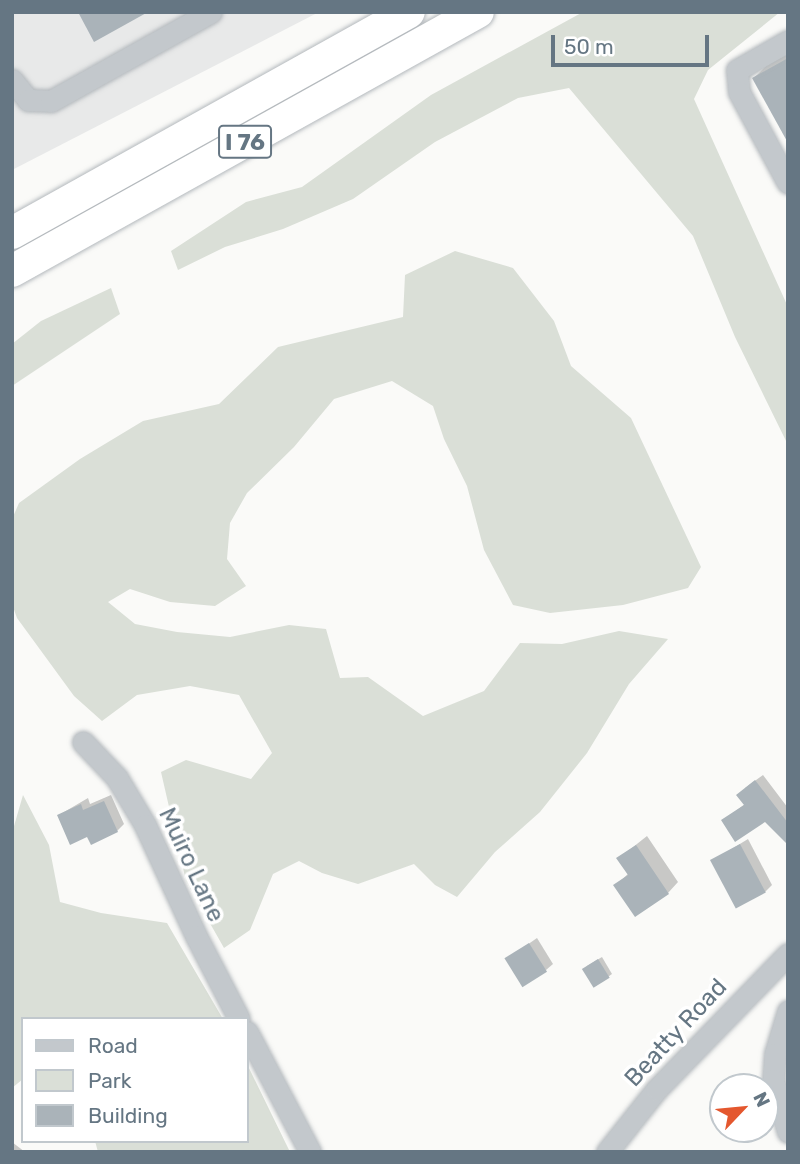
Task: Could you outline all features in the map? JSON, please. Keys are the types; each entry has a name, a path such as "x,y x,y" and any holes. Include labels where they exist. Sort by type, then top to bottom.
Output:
{"highway":[{"name":"I 76","path":"12,233 410,12"},
{"name":"I 76","path":"12,271 478,12"}],"street":[{"path":"12,80 28,100 51,101 211,12"},
{"path":"788,41 737,70 738,92 788,183"},
{"name":"Muiro Lane","path":"83,742 117,778 145,825 195,936 238,1017"},
{"name":"Beatty Road","path":"607,1152 657,1089 788,954"},
{"path":"788,1011 775,1054 773,1080 788,1132"},
{"path":"248,1034 310,1152"}],"shaded area":[{"path":"12,12 319,12 12,170"}],"green space":[{"path":"583,12 780,12 708,70 694,99 788,307 788,445 735,337 693,236 569,88 518,98 435,142 353,199 283,229 225,247 178,270 171,251 246,202 302,187 431,95"},
{"path":"455,251 513,268 554,321 571,366 631,418 701,567 688,588 623,605 550,613 513,605 484,550 467,486 444,439 433,406 392,381 334,399 294,447 247,493 230,523 227,559 246,586 215,606 170,602 130,589 108,602 135,624 177,632 230,637 289,625 326,629 340,678 368,677 423,716 484,691 520,643 562,644 619,631 668,639 629,684 587,753 540,812 495,852 457,897 435,885 414,864 358,884 322,873 299,861 273,874 250,930 224,948 186,881 161,772 186,760 251,779 272,753 239,695 190,686 137,695 102,721 74,696 17,618 12,604 12,519 19,503 80,459 143,421 219,404 278,347 403,317 405,275"},
{"path":"111,288 120,314 12,386 12,344 41,321"},
{"path":"23,795 49,845 60,902 101,913 167,923 222,1017 21,1017 21,1081 12,1088 12,833"},
{"path":"248,1066 290,1152 98,1152 96,1143 248,1143"}],"building":[{"path":"78,12 148,12 94,42"},
{"path":"788,58 788,143 752,78"},
{"path":"755,780 788,823 788,845 765,822 735,842 721,820 744,805 736,795"},
{"path":"104,801 118,832 91,845 87,837 70,845 57,815 81,804 83,810"},
{"path":"740,844 766,893 736,909 710,860"},
{"path":"636,845 669,894 635,917 613,885 628,875 616,858"},
{"path":"529,943 547,972 522,987 504,958"},
{"path":"598,959 610,978 594,988 582,969"}]}
